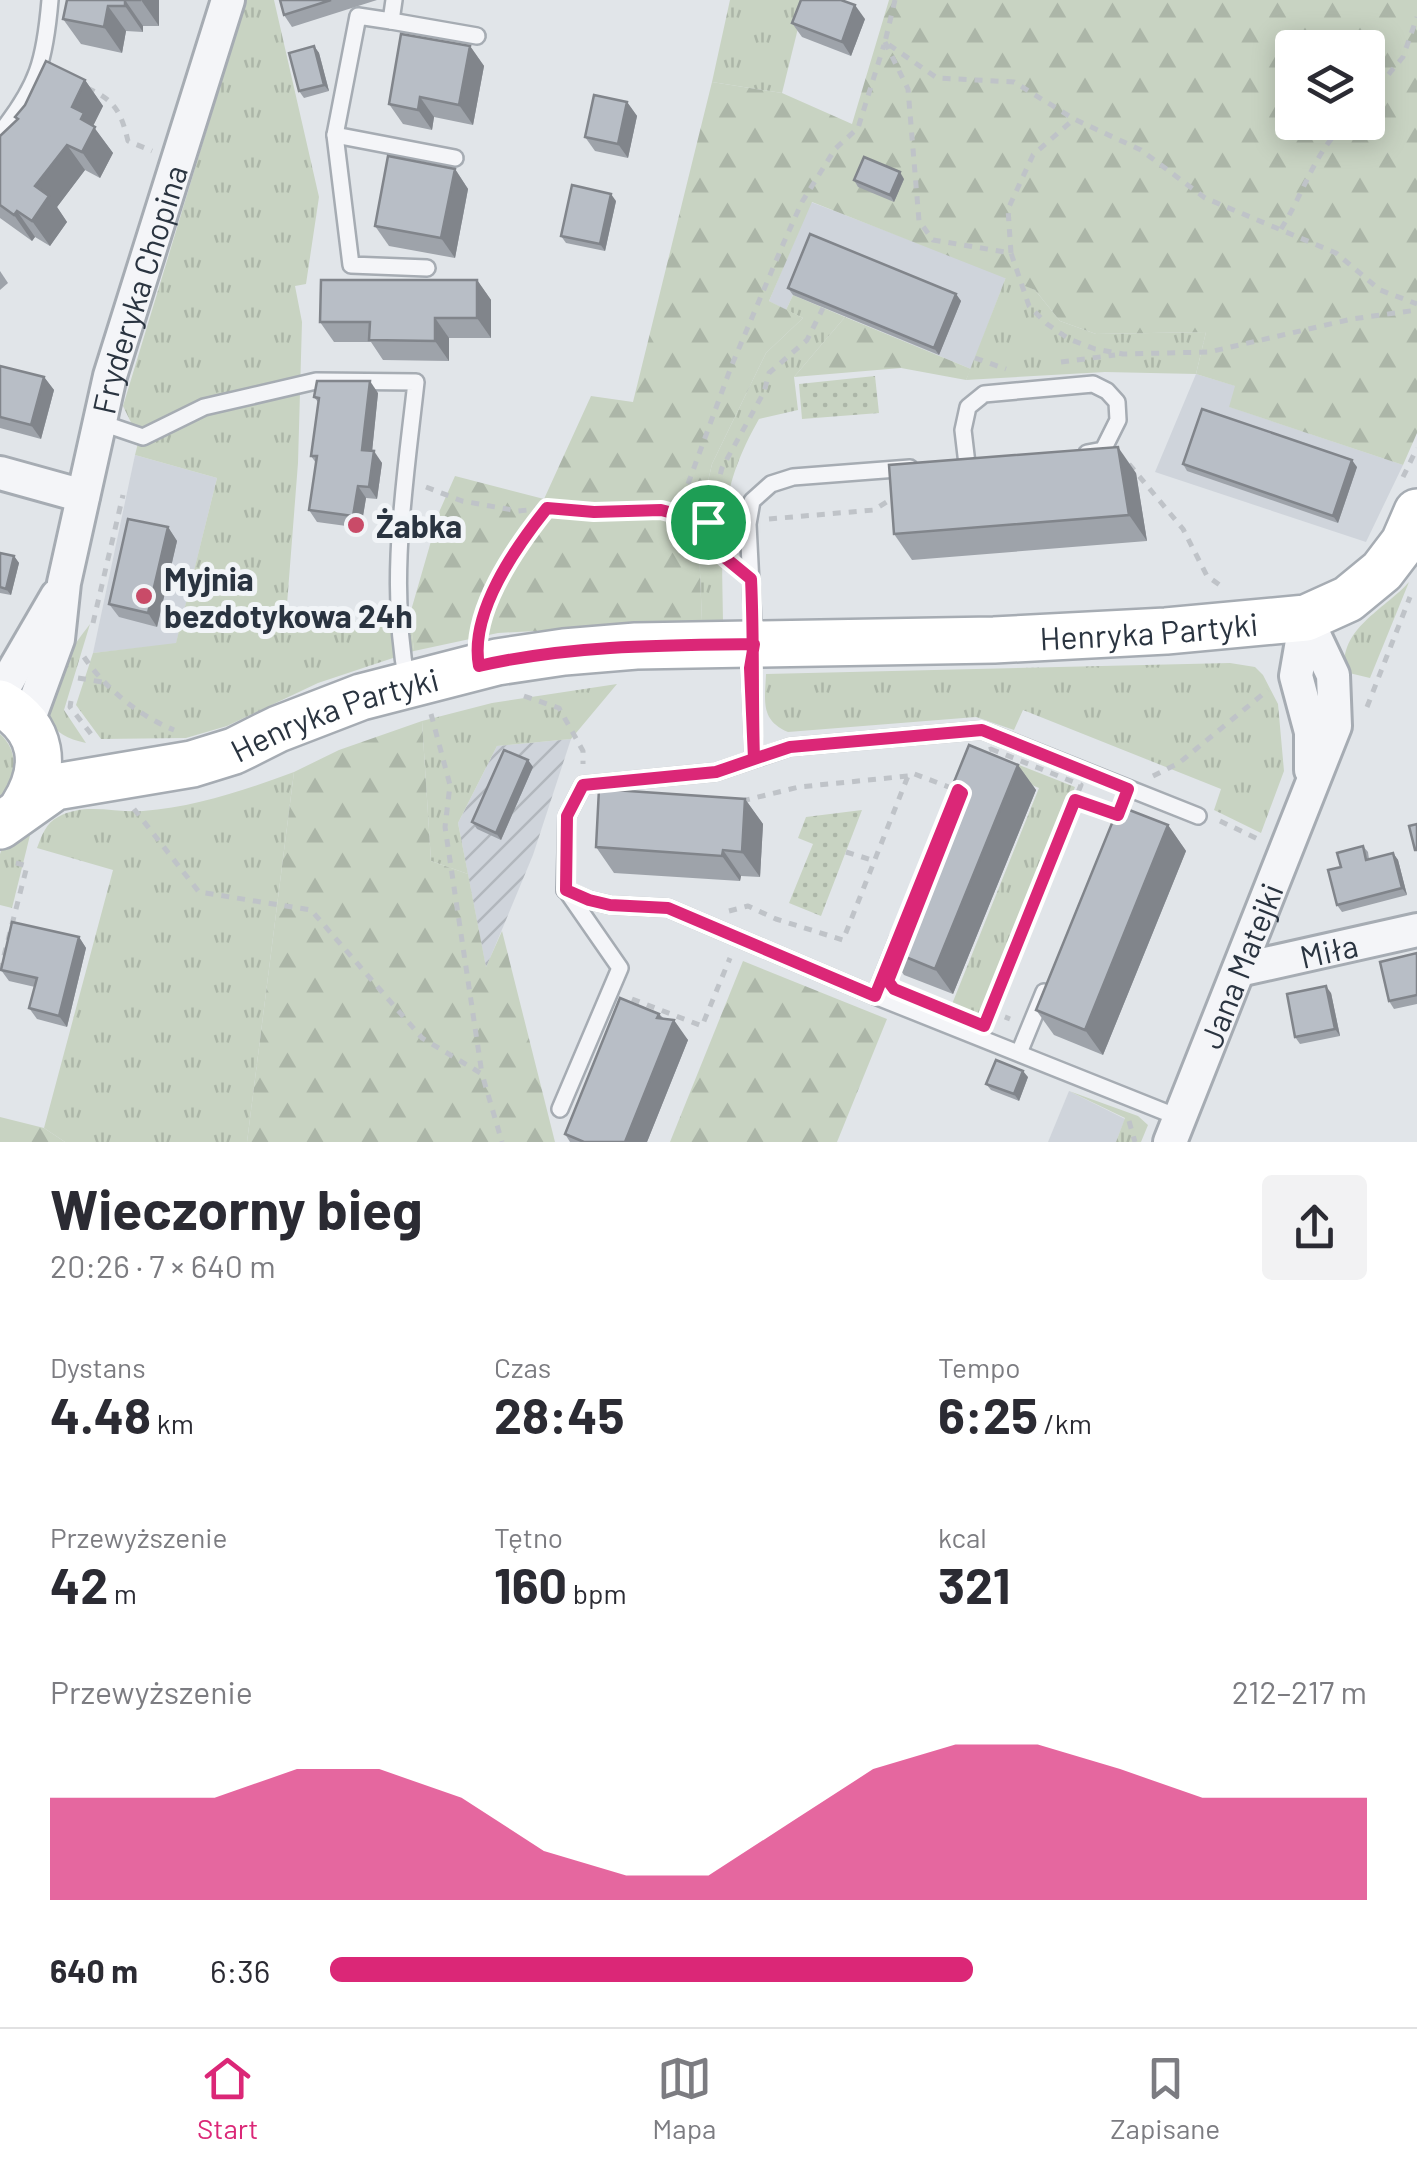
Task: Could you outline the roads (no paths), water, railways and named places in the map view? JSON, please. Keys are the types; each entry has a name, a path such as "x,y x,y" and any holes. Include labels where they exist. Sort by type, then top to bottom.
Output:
{"street":[{"name":"Fryderyka Chopina","path":"6,820 35,788 40,765 16,716 58,639 64,583 116,357 228,0"},
{"path":"0,474 83,496"},
{"path":"1306,618 1348,598 1382,571 1404,542 1409,497"},
{"name":"Henryka Partyki","path":"139,784 234,751 319,713 496,679 564,652 636,646 1013,639 1306,618"},
{"name":"Jana Matejki","path":"1175,1130 1311,790 1311,732 1296,676 1306,618"},
{"path":"16,716 139,784"},
{"name":"Fryderyka Chopina","path":"6,820 55,787 139,784"},
{"name":"Miła","path":"1239,970 1417,930"}],"lane":[{"path":"0,132 28,99 46,44 50,0"},
{"path":"390,21 394,0"},
{"path":"427,268 351,265 335,135 358,16 477,36"},
{"path":"335,135 455,158"},
{"path":"100,422 143,438 204,407 316,381 416,382 396,578 401,654 418,694"},
{"path":"967,464 963,430 968,407 984,394 1093,384 1107,391 1117,402 1118,420 1103,450 1066,455"},
{"path":"948,465 987,462"},
{"path":"754,759 748,524 752,501 770,484 793,478 928,467"},
{"path":"560,1108 620,968 566,890 567,816 583,785 716,772 790,747 979,738 1198,816"},
{"path":"1118,815 1128,789"},
{"path":"566,890 610,905 668,908 1019,1052 1175,1130"},
{"path":"875,996 904,924"},
{"path":"1019,1052 1051,975"}],"place":[{"name":"Żabka","path":"356,525"},
{"name":"Myjnia bezdotykowa 24h","path":"144,596"}]}
